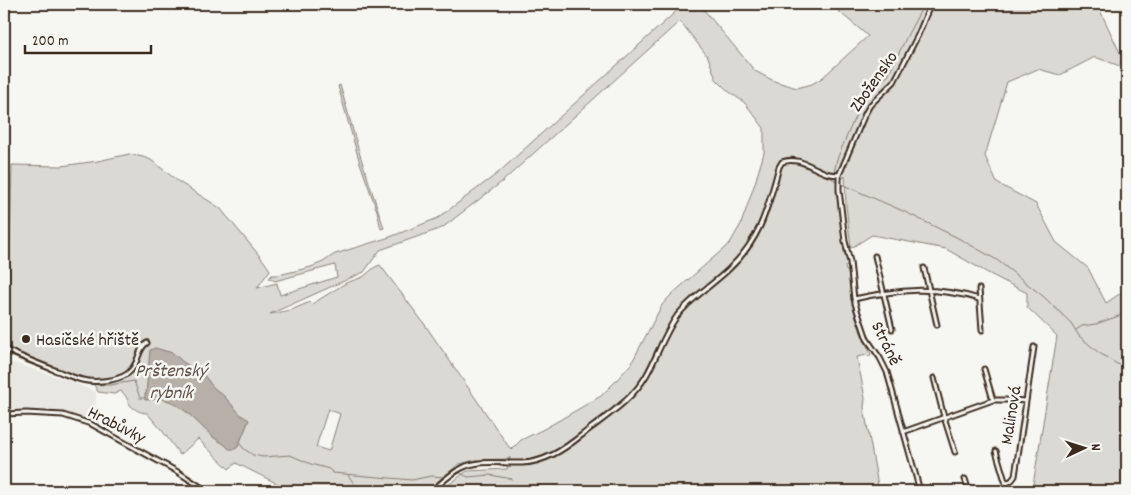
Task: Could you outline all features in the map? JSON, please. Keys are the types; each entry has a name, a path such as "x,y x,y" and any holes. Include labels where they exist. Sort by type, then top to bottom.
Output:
{"street":[{"name":"Zbožensko","path":"838,174 865,114 870,105 894,82 918,35 928,8 932,4"},
{"path":"432,491 460,468 469,465 497,462 524,463 554,454 619,407 636,391 645,378 678,315 728,270 753,241 762,222 782,162 789,159 797,160 828,174 838,174"},
{"name":"Stráně","path":"838,174 845,241 850,262 854,299 867,339 887,372 920,491"},
{"path":"875,256 892,329"},
{"path":"924,268 937,325"},
{"path":"979,289 982,330"},
{"path":"854,299 884,292 929,290 979,299"},
{"path":"4,349 83,380 109,381 123,377 129,372 138,361 142,347 147,343"},
{"name":"Malinová","path":"1006,484 1015,476 1034,347"},
{"path":"984,369 993,400"},
{"path":"934,378 955,452"},
{"path":"903,432 993,400 1026,401"},
{"name":"Hrabůvky","path":"4,414 63,415 92,424 178,472 207,491"},
{"name":"Malinová","path":"996,451 1008,491"},
{"path":"965,479 969,491"}],"shaded area":[{"path":"680,4 699,4 755,71 774,81 797,88 812,84 822,78 868,36 830,4 1097,4 1122,57 1120,66 1095,57 1060,75 1038,69 1007,82 985,156 997,183 1036,204 1056,242 1088,268 1106,303 1127,289 1127,491 1032,491 1057,336 1027,307 1027,293 946,249 872,235 851,248 845,176 837,184 844,253 848,265 845,266 846,271 848,271 852,304 861,333 871,354 869,357 867,355 857,357 879,491 440,491 467,471 507,469 510,457 508,459 476,460 459,464 426,491 303,491 282,486 236,463 229,469 198,439 180,455 147,413 133,407 121,391 114,394 98,392 90,378 75,375 4,347 4,167 8,170 5,232 7,285 9,285 12,165 61,166 98,161 129,154 151,160 179,182 220,208 270,270 257,288 277,283 280,295 337,277 335,265 275,281 269,278 272,275 311,267 335,254 390,237 438,218 498,173 682,6","holes":["680,21 708,57 716,79 728,91 745,103 764,128 764,153 741,224 730,243 662,305 631,364 601,396 521,440 511,450 423,322 380,265 363,277 346,283 312,304 310,302 291,310 270,314 364,272 380,250 442,228 503,181","328,409 340,414 329,451 316,447"]},
{"path":"340,85 384,228 381,229 377,211 359,160 338,86"},
{"path":"4,361 70,381 96,392 95,422 74,416 41,411 4,412"}],"water":[{"name":"Prštenský rybník","path":"155,348 173,353 183,362 204,375 212,386 241,415 249,420 238,447 229,449 175,404 161,399 145,400 150,350"}],"waterway":[{"path":"834,172 837,159 858,110 874,87 888,76 924,4"},
{"path":"831,178 838,182"},
{"path":"841,184 903,211 997,260 1044,297 1071,323 1079,336 1098,352 1117,364 1127,367"},
{"path":"1076,330 1082,326 1096,324 1127,313"},
{"path":"4,353 82,382 110,385 134,381 140,398 145,398"},
{"path":"239,442 243,448 253,455 263,457 290,455 329,469 333,473 412,480 431,476 444,477"},
{"path":"448,477 451,478 460,473 468,477 490,475 512,479"},
{"path":"348,475 357,491"}],"place":[{"name":"Hasičské hřiště","path":"26,339"}]}
